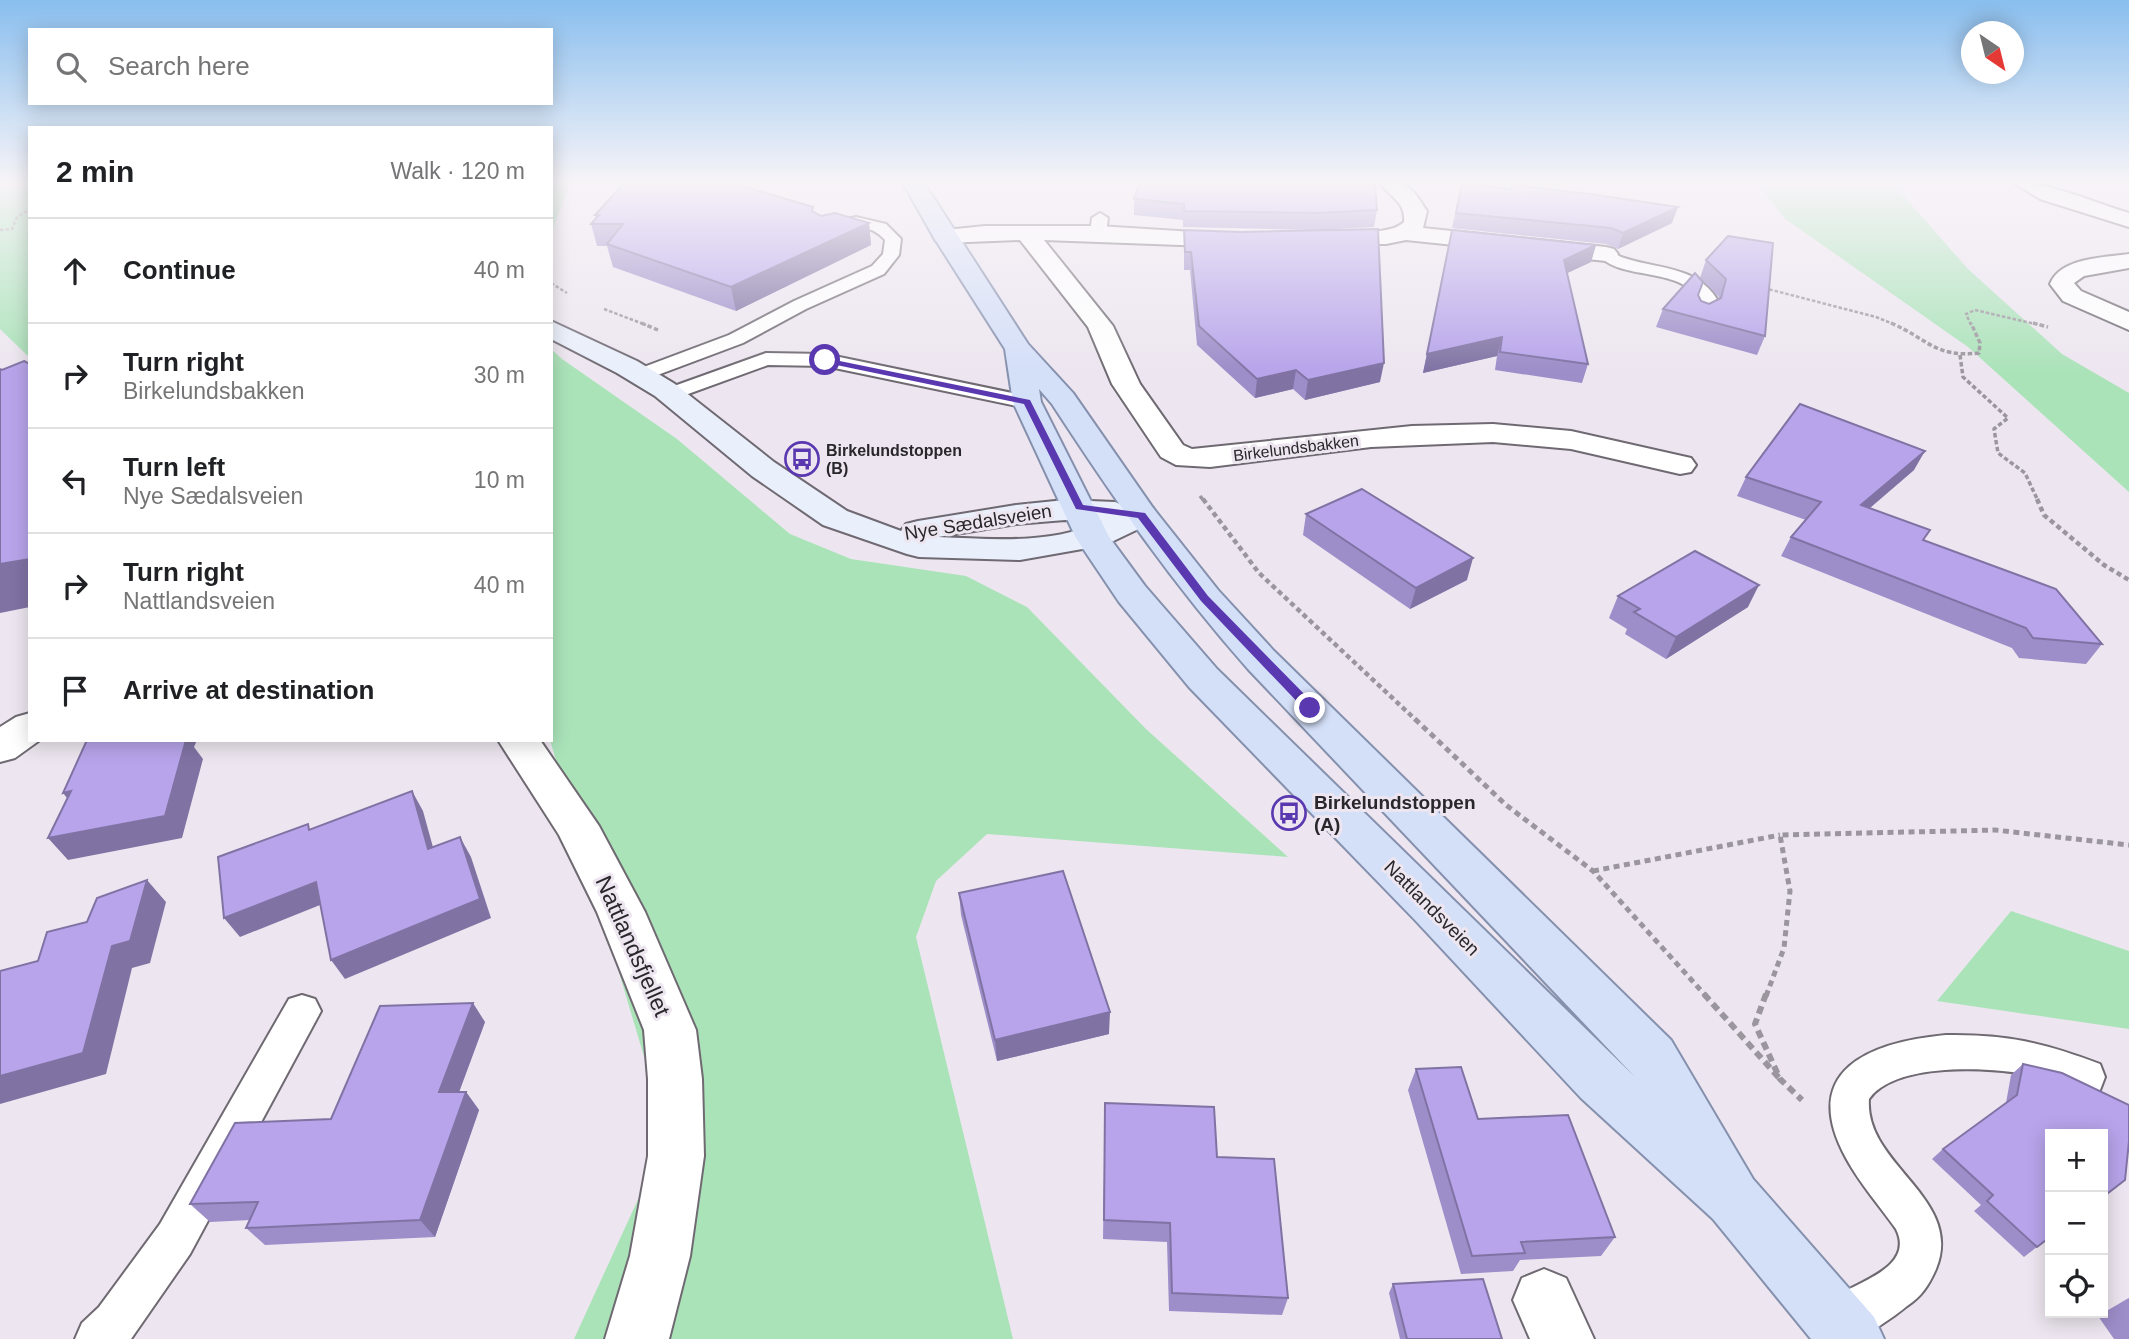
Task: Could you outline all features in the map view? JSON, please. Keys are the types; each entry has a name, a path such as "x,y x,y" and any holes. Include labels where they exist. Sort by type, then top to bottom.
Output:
{"main road":[{"path":"950,245 1018,349 1063,399 1141,515"},
{"name":"Nye Sædalsveien","path":"553,330 640,375 670,394 763,469 835,518 860,529 919,547 1020,550 1086,523 1141,515"},
{"path":"1018,349 1027,402 1086,523"},
{"name":"Nattlandsveien","path":"1141,515 1205,598 1261,660 1653,1057 1733,1199"},
{"name":"Nattlandsveien","path":"1086,523 1132,593 1203,678 1432,906 1600,1080 1733,1199 1846,1331"}],"street":[{"path":"1037,245 1100,326 1126,384 1157,433 1172,452 1187,458"},
{"path":"1525,245 1606,254"},
{"path":"2129,261 2077,270 2065,275 2062,284 2073,296 2129,322"},
{"name":"Birkelundsbakken","path":"1187,458 1210,458 1411,434 1473,433 1532,435 1588,442 1680,465"},
{"path":"0,747 28,728"},
{"name":"Nattlandsfjellet","path":"518,742 577,826 621,912 670,1030 675,1079 676,1156 660,1256 637,1339"}],"lane":[{"path":"640,375 736,339 800,305 878,270 891,255 892,245"},
{"path":"1606,254 1613,260 1669,274 1703,289 1708,299 1703,314"},
{"path":"670,394 816,341"},
{"path":"766,359 825,360 1027,402"},
{"path":"99,1339 115,1323 175,1239 302,1011"},
{"name":"Nattlandsveien","path":"1846,1331 1906,1281 1917,1264 1920,1236 1914,1220 1870,1161 1853,1132 1847,1107 1857,1083 1885,1067 1914,1057 1955,1054 2021,1056 2086,1077"}],"path":[{"path":"553,284 575,297"},
{"path":"1752,286 1819,300 1876,317 1913,332 1935,349 1960,355 1979,353 1980,342 1966,314 1975,310 2052,328"},
{"path":"595,306 664,333"},
{"path":"1960,355 1963,377 2008,418 1994,429 1998,453 2025,473 2043,515 2104,565 2129,580"},
{"path":"1187,458 1182,473 1259,573 1506,805 1593,871 1808,1107"},
{"path":"1593,871 1780,835 1995,830 2129,845"},
{"path":"1780,835 1790,891 1784,948 1755,1024 1780,1079"}],"green space":[{"path":"0,245 28,245 28,356 0,329"},
{"path":"1823,245 1947,245 1968,269 2062,354 2129,393 2129,492 1968,347"},
{"path":"553,351 677,439 790,534 851,559 966,576 1027,607 1146,729 1288,857 987,834 936,881 916,937 1013,1339 574,1339 651,1171 664,1124 551,742 553,742"},
{"path":"2011,911 2129,951 2129,1029 1937,1001"}],"building":[{"path":"611,245 821,245 731,287"},
{"path":"1185,245 1379,245 1384,363 1308,380 1296,370 1257,379 1199,326 1191,252 1185,252"},
{"path":"1449,245 1595,245 1564,260 1588,364 1500,352 1502,337 1427,354"},
{"path":"1719,245 1773,245 1765,336 1663,309 1695,273 1703,282 1698,295 1701,301 1709,304 1721,298 1726,279 1706,260"},
{"path":"24,361 28,363 28,559 0,564 0,369"},
{"path":"1800,404 1925,451 1861,505 1930,530 1923,540 2056,589 2102,644 2033,638 2026,628 1791,537 1821,502 1746,477"},
{"path":"1362,489 1473,558 1416,588 1306,514"},
{"path":"1695,551 1759,585 1676,637 1634,612 1640,609 1618,596"},
{"path":"86,742 185,742 165,816 48,838 71,791 63,793"},
{"path":"412,791 428,849 460,837 480,899 331,960 316,882 224,918 218,857 308,824 309,830"},
{"path":"1063,871 1110,1012 995,1040 959,893"},
{"path":"147,880 130,941 112,946 83,1053 0,1076 0,971 38,961 47,932 87,922 97,898"},
{"path":"473,1003 439,1092 466,1092 420,1220 246,1228 258,1202 190,1204 235,1123 331,1119 380,1006"},
{"path":"2023,1064 2062,1073 2129,1105 2125,1180 2108,1193 2108,1129 2045,1129 2045,1241 2037,1247 1987,1201 1993,1195 1943,1149 2017,1095"},
{"path":"1461,1067 1478,1119 1568,1115 1615,1237 1521,1242 1525,1253 1472,1256 1416,1069"},
{"path":"1105,1103 1214,1107 1217,1157 1274,1159 1288,1298 1172,1293 1170,1223 1104,1220"},
{"path":"1483,1279 1502,1339 1407,1339 1393,1284"}],"place":[{"name":"Birkelundstoppen (B)","path":"802,459"},
{"name":"Birkelundstoppen (A)","path":"1289,813"}],"route":[{"path":"825,360 1027,402 1079,507 1141,515 1205,598 1261,660 1310,708"}]}
